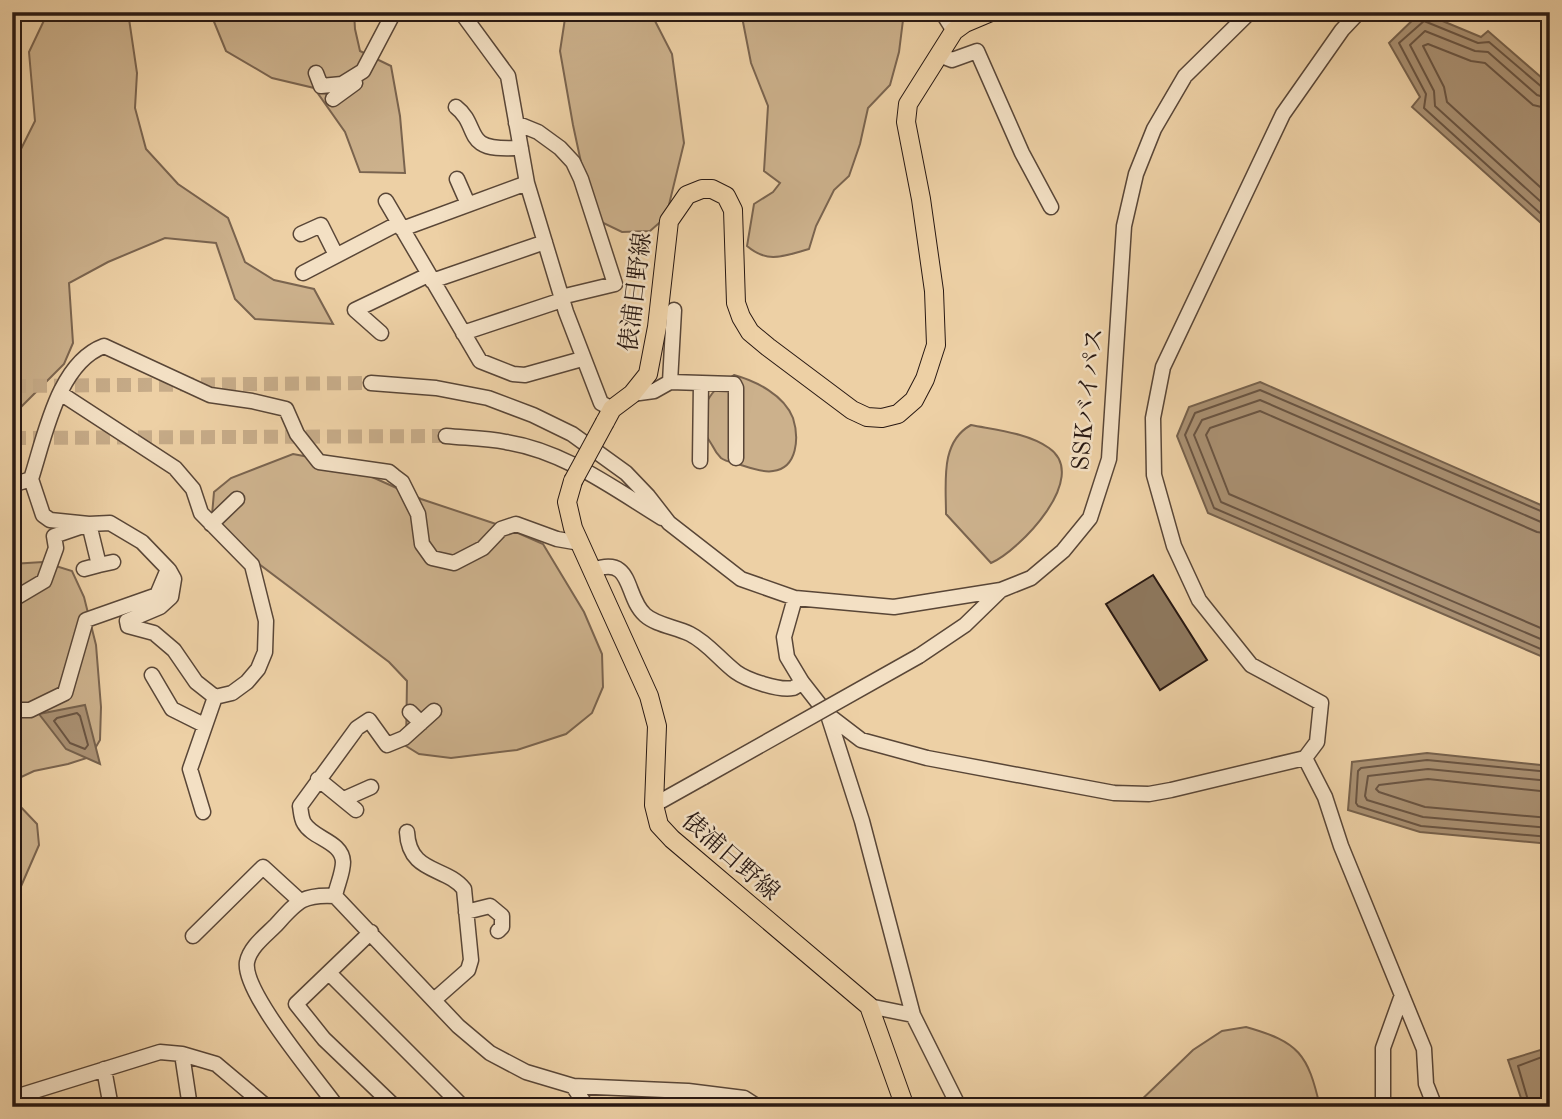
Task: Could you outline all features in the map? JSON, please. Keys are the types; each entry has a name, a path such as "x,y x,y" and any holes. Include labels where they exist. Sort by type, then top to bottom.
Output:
{"main road":[{"name":"俵浦日野線","path":"869,1006 672,839 659,825 654,805 657,726 652,706 580,543 567,502 573,481 609,416 649,374 669,221 687,195 702,188 712,189 726,197 733,211 736,303 750,332 852,410 867,417 882,418 898,414 914,400 925,379 936,345 932,278 921,199 906,122 908,104 954,31 991,12"},
{"path":"869,1006 905,1107"}],"street":[{"path":"333,99 353,86 393,14 398,12"},
{"path":"461,12 508,76 527,183 582,359 609,416"},
{"path":"942,12 954,31"},
{"name":"SSKバイパス","path":"371,383 436,387 488,398 533,415 572,434 626,473 669,523 741,579 795,598 894,607 1001,590 1031,578 1063,551 1090,518 1109,459 1124,226 1136,174 1154,129 1185,76 1250,12"},
{"path":"795,598 784,637 787,657 827,714 861,740 914,754 1114,793 1149,794 1305,758 1317,742 1321,703 1251,666 1199,600 1174,546 1154,475 1153,418 1163,367 1283,114 1342,30 1359,12"},
{"path":"939,55 952,60 977,51 1022,153 1051,207"},
{"path":"316,73 321,86 342,84 363,71"},
{"path":"456,107 469,118 474,135 480,143 521,148"},
{"path":"463,333 562,298 615,284 573,162 560,148 538,132 516,123"},
{"path":"457,179 468,204"},
{"path":"303,273 400,226 527,183"},
{"path":"386,201 480,361 513,374 525,375 582,359"},
{"path":"301,234 321,225 337,255"},
{"path":"382,333 355,310 430,278 545,242"},
{"path":"670,382 674,310"},
{"path":"215,697 196,682 174,650 154,633 128,626 127,621 160,607 172,597 174,579 168,569 142,542 110,523 50,520 43,514 31,479 60,393 75,366 91,351 104,346 210,395 286,409 297,434 319,463 388,472 402,482 418,514 422,544 432,558 454,564 483,548 501,529 516,524 557,539 580,543"},
{"path":"632,394 654,391 670,382 734,384 736,458"},
{"path":"700,461 701,383"},
{"path":"60,393 175,468 193,489 201,513 251,565 266,621 265,652 258,669 247,682 232,693 215,697"},
{"path":"446,436 507,442 548,453 604,481 669,523"},
{"path":"12,485 31,479"},
{"path":"211,524 237,499"},
{"path":"84,569 106,564 89,524"},
{"path":"12,600 44,581 55,548 54,536 89,524"},
{"path":"593,570 605,565 617,568 626,577 635,604 647,617 691,634 737,673 765,685 792,688 802,682"},
{"path":"12,710 30,710 65,693 86,620 157,595 168,569"},
{"path":"654,805 919,656 965,625 1001,590"},
{"path":"152,675 172,709 204,725"},
{"path":"203,812 190,769 215,697"},
{"path":"335,896 343,864 338,848 317,836 303,822 300,806 357,728 369,720 387,745 404,738 416,718 434,711"},
{"path":"827,714 862,821 912,1015 959,1107"},
{"path":"1305,758 1325,797 1341,846 1424,1049 1426,1084 1435,1107"},
{"path":"318,779 356,810"},
{"path":"344,799 371,787"},
{"path":"407,832 407,843 412,853 428,869 458,882 464,889 466,912 462,941 471,960 468,970 434,1000"},
{"path":"192,936 263,867 299,900"},
{"path":"337,1107 262,1004 247,972 250,951 299,900 311,895 335,896 458,1026 490,1053 526,1072 573,1086 693,1099 744,1098 758,1107"},
{"path":"466,912 490,906 502,916 502,927 498,932"},
{"path":"371,932 296,1004 324,1039 395,1107"},
{"path":"329,973 463,1107"},
{"path":"1383,1107 1383,1048 1402,995"},
{"path":"869,1006 912,1015"},
{"path":"12,1098 31,1100 104,1069 159,1052 182,1054 216,1064 266,1106"},
{"path":"182,1054 190,1107"},
{"path":"104,1069 111,1107"},
{"path":"573,1086 587,1107"}],"shaded area":[{"path":"48,12 128,12 137,73 135,108 146,149 178,184 228,218 245,262 274,280 314,289 333,324 255,319 235,299 216,243 165,238 108,262 69,283 73,343 64,364 12,416 12,167 35,121 29,52"},
{"path":"210,12 354,12 360,51 391,66 400,116 405,173 360,172 345,132 314,88 272,78 226,51"},
{"path":"566,12 643,12 654,19 672,54 684,143 666,217 650,231 622,232 593,218 560,51"},
{"path":"736,12 904,12 899,52 890,85 868,108 849,176 834,190 816,226 809,249 784,256 769,257 747,246 754,204 773,192 780,183 764,171 768,106 751,63 743,22"},
{"path":"734,375 768,390 783,402 793,418 795,450 788,464 781,469 761,471 726,461 717,454 706,434 703,424 705,405 717,389"},
{"path":"971,425 1012,433 1041,443 1060,461 1062,477 1046,512 1018,544 991,563 946,514 949,452 961,432"},
{"path":"293,454 341,463 421,499 502,526 543,544 584,612 602,654 603,687 592,713 566,734 517,750 451,758 419,754 406,746 407,681 389,662 251,558 212,515 214,492 231,478"},
{"path":"43,562 72,571 84,597 96,645 101,707 100,740 90,757 34,771 19,778 15,789 17,803 37,824 39,845 12,907 12,564"},
{"path":"1246,1027 1278,1038 1298,1053 1311,1074 1320,1107 1134,1107 1193,1050 1222,1031"}],"water":[{"path":"1421,12 1481,37 1488,31 1550,85 1550,231 1412,107 1420,97 1389,43"},
{"path":"1260,382 1550,509 1550,660 1208,513 1177,436 1189,407"},
{"path":"85,705 100,764 66,749 39,714"},
{"path":"1427,753 1550,766 1550,844 1420,832 1348,810 1352,762"},
{"path":"1550,1047 1550,1107 1524,1107 1508,1060"}],"building":[{"path":"1153,575 1207,660 1160,690 1106,604"}],"tunnel":[{"path":"12,386 371,383"},
{"path":"12,438 446,436"}]}
